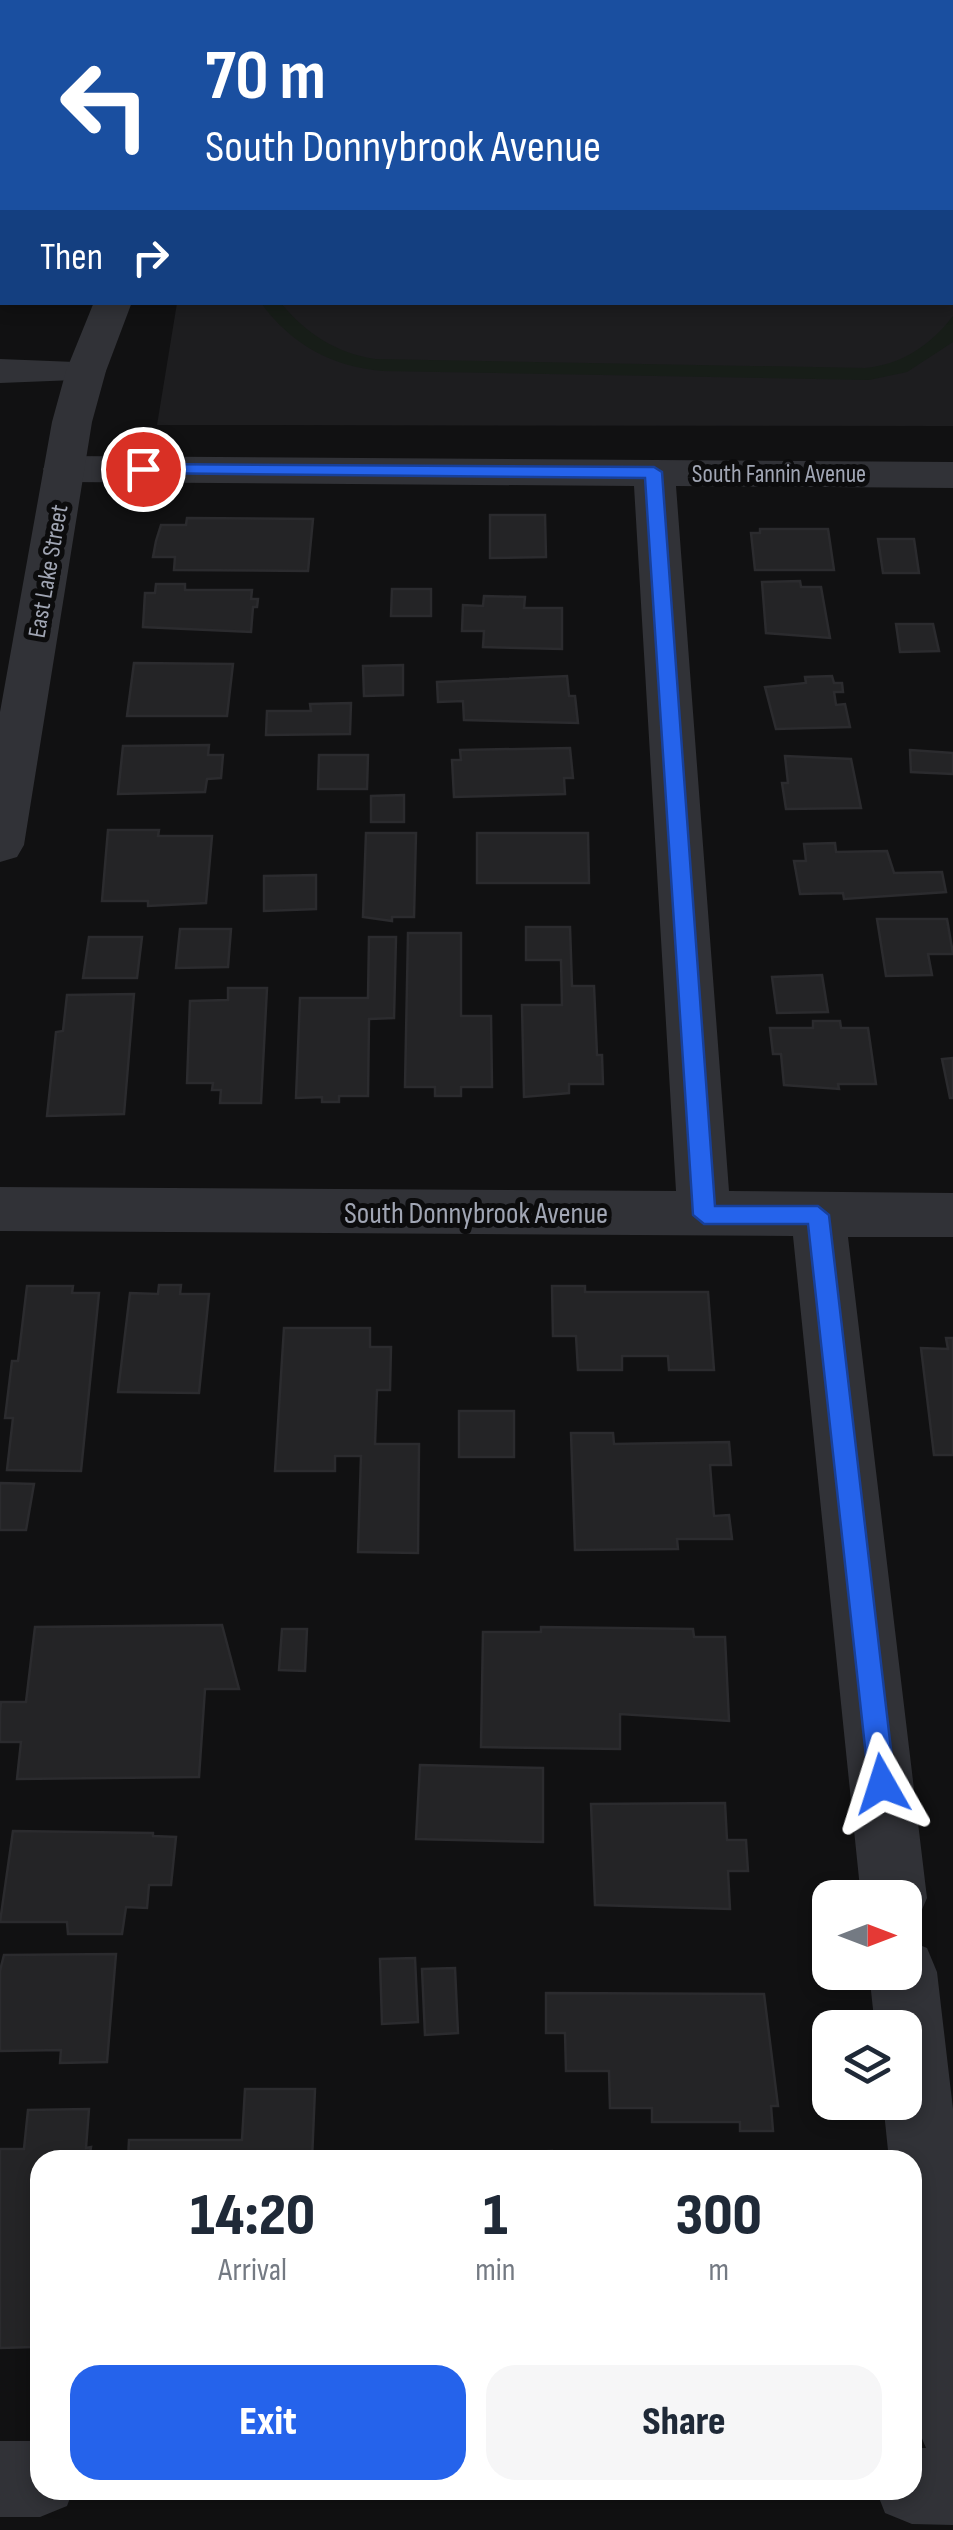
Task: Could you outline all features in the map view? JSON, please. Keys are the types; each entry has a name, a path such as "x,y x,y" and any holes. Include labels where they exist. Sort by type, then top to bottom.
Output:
{"street":[{"name":"East Lake Street","path":"0,845 64,469 86,372 111,305"},
{"path":"0,371 86,372"},
{"name":"South Fannin Avenue","path":"64,469 953,475"},
{"path":"654,472 704,1215"},
{"name":"South Donnybrook Avenue","path":"0,1209 953,1215"},
{"path":"818,1215 892,1880"},
{"path":"905,1990 953,2422"},
{"path":"0,2479 30,2479"},
{"path":"922,2486 953,2487"}],"shaded area":[{"path":"177,305 953,305 953,426 157,425"},
{"path":"263,305 283,305 322,340 375,359 865,368 891,363 914,352 953,316 953,342 907,372 869,380 383,371 330,359 299,341"}],"building":[{"path":"490,515 545,515 546,557 490,558"},
{"path":"187,518 313,519 308,571 174,570 175,557 153,557 156,541 161,525 186,525"},
{"path":"760,529 828,529 834,570 755,570 751,533 760,533"},
{"path":"878,539 914,539 919,573 883,573"},
{"path":"800,581 801,587 821,587 830,638 766,633 762,582"},
{"path":"156,584 185,584 185,590 252,590 251,599 258,599 257,607 253,607 251,632 143,627 145,593 155,593"},
{"path":"392,589 431,589 431,616 391,616"},
{"path":"484,596 525,597 524,608 562,608 562,649 483,647 484,631 462,631 463,605 483,606"},
{"path":"896,624 933,624 939,651 900,652"},
{"path":"134,663 233,664 227,716 127,716"},
{"path":"403,665 403,695 364,696 363,666"},
{"path":"567,676 569,696 575,696 578,723 464,720 463,701 438,702 437,682"},
{"path":"832,676 834,683 842,683 843,692 834,692 836,705 845,704 850,727 776,729 765,687 806,683 805,677"},
{"path":"351,703 350,734 266,735 267,711 311,711 310,704"},
{"path":"209,745 208,755 223,755 221,778 207,779 205,792 118,794 123,746"},
{"path":"570,748 573,778 564,778 565,794 454,797 452,760 461,760 460,750"},
{"path":"910,750 953,753 953,774 911,772"},
{"path":"319,755 368,755 367,789 318,789"},
{"path":"785,756 851,759 861,808 786,809 782,783 788,783"},
{"path":"404,795 404,822 371,822 371,796"},
{"path":"108,830 159,830 158,836 212,836 206,903 148,906 148,901 102,901"},
{"path":"366,833 416,833 414,917 392,917 392,921 363,917"},
{"path":"477,833 588,833 589,883 477,883"},
{"path":"835,843 836,852 887,851 894,873 942,872 946,892 844,899 843,893 800,894 794,861 806,861 804,844"},
{"path":"316,875 316,909 264,911 264,876"},
{"path":"877,919 947,919 953,954 928,954 932,975 886,976"},
{"path":"526,927 570,927 572,986 594,986 597,1055 602,1055 603,1084 569,1084 569,1093 524,1097 522,1005 562,1005 561,960 526,960"},
{"path":"180,929 231,929 228,967 176,968"},
{"path":"408,933 461,933 461,1016 491,1016 492,1087 461,1087 461,1096 435,1096 435,1087 405,1087"},
{"path":"89,937 142,937 137,978 83,978"},
{"path":"369,937 396,937 394,1018 369,1019 368,1096 339,1096 339,1102 322,1102 322,1097 296,1098 300,998 368,998"},
{"path":"822,975 828,1012 777,1013 772,977"},
{"path":"228,988 267,988 261,1103 220,1103 221,1090 212,1090 213,1083 187,1083 190,1001 228,1000"},
{"path":"134,994 124,1114 47,1116 56,1032 63,1031 67,995"},
{"path":"813,1021 840,1021 841,1028 868,1028 876,1084 838,1084 839,1089 784,1085 781,1054 773,1054 770,1028 813,1028"},
{"path":"953,1058 953,1098 950,1098 942,1059"},
{"path":"159,1285 181,1285 180,1294 209,1294 199,1393 118,1392 130,1293 158,1294"},
{"path":"27,1286 73,1286 72,1293 99,1293 81,1471 7,1470 13,1418 5,1418 12,1361 18,1361"},
{"path":"552,1286 585,1286 585,1292 708,1292 714,1370 669,1370 668,1356 622,1356 622,1370 578,1370 576,1336 553,1336"},
{"path":"284,1328 370,1328 370,1347 391,1347 390,1390 377,1390 375,1444 419,1444 418,1553 358,1552 361,1456 335,1456 335,1471 275,1471"},
{"path":"946,1338 953,1338 953,1455 934,1455 921,1348 948,1349"},
{"path":"459,1411 514,1411 514,1457 459,1457"},
{"path":"571,1433 613,1433 614,1444 729,1442 731,1465 710,1465 714,1516 729,1515 732,1539 677,1539 678,1549 575,1550"},
{"path":"0,1483 34,1484 26,1530 0,1530"},
{"path":"222,1625 239,1689 205,1689 199,1777 17,1779 21,1742 0,1742 1,1702 26,1702 35,1627"},
{"path":"541,1627 693,1629 694,1637 725,1637 729,1721 620,1714 620,1749 481,1747 483,1632 541,1632"},
{"path":"282,1629 307,1629 305,1671 279,1670"},
{"path":"420,1765 543,1768 543,1842 416,1839"},
{"path":"725,1803 727,1840 746,1840 748,1871 728,1871 730,1909 595,1905 591,1804"},
{"path":"13,1831 153,1833 176,1837 171,1885 149,1885 147,1908 126,1907 122,1934 68,1934 67,1922 0,1922"},
{"path":"116,1954 107,2062 60,2063 61,2050 0,2051 0,1971 4,1955"},
{"path":"415,1958 418,2022 382,2024 380,1959"},
{"path":"455,1968 458,2033 425,2035 422,1969"},
{"path":"546,1993 764,1994 778,2106 771,2106 773,2131 740,2131 740,2122 652,2122 652,2108 610,2108 609,2071 566,2071 565,2033 546,2033"},
{"path":"245,2089 315,2089 312,2150 128,2150 129,2140 242,2140"},
{"path":"89,2109 86,2148 91,2147 91,2150 30,2150 30,2347 0,2348 0,2149 24,2149 28,2110"}],"route":[{"path":"143,469 654,472 704,1215 818,1215 882,1784"}]}
